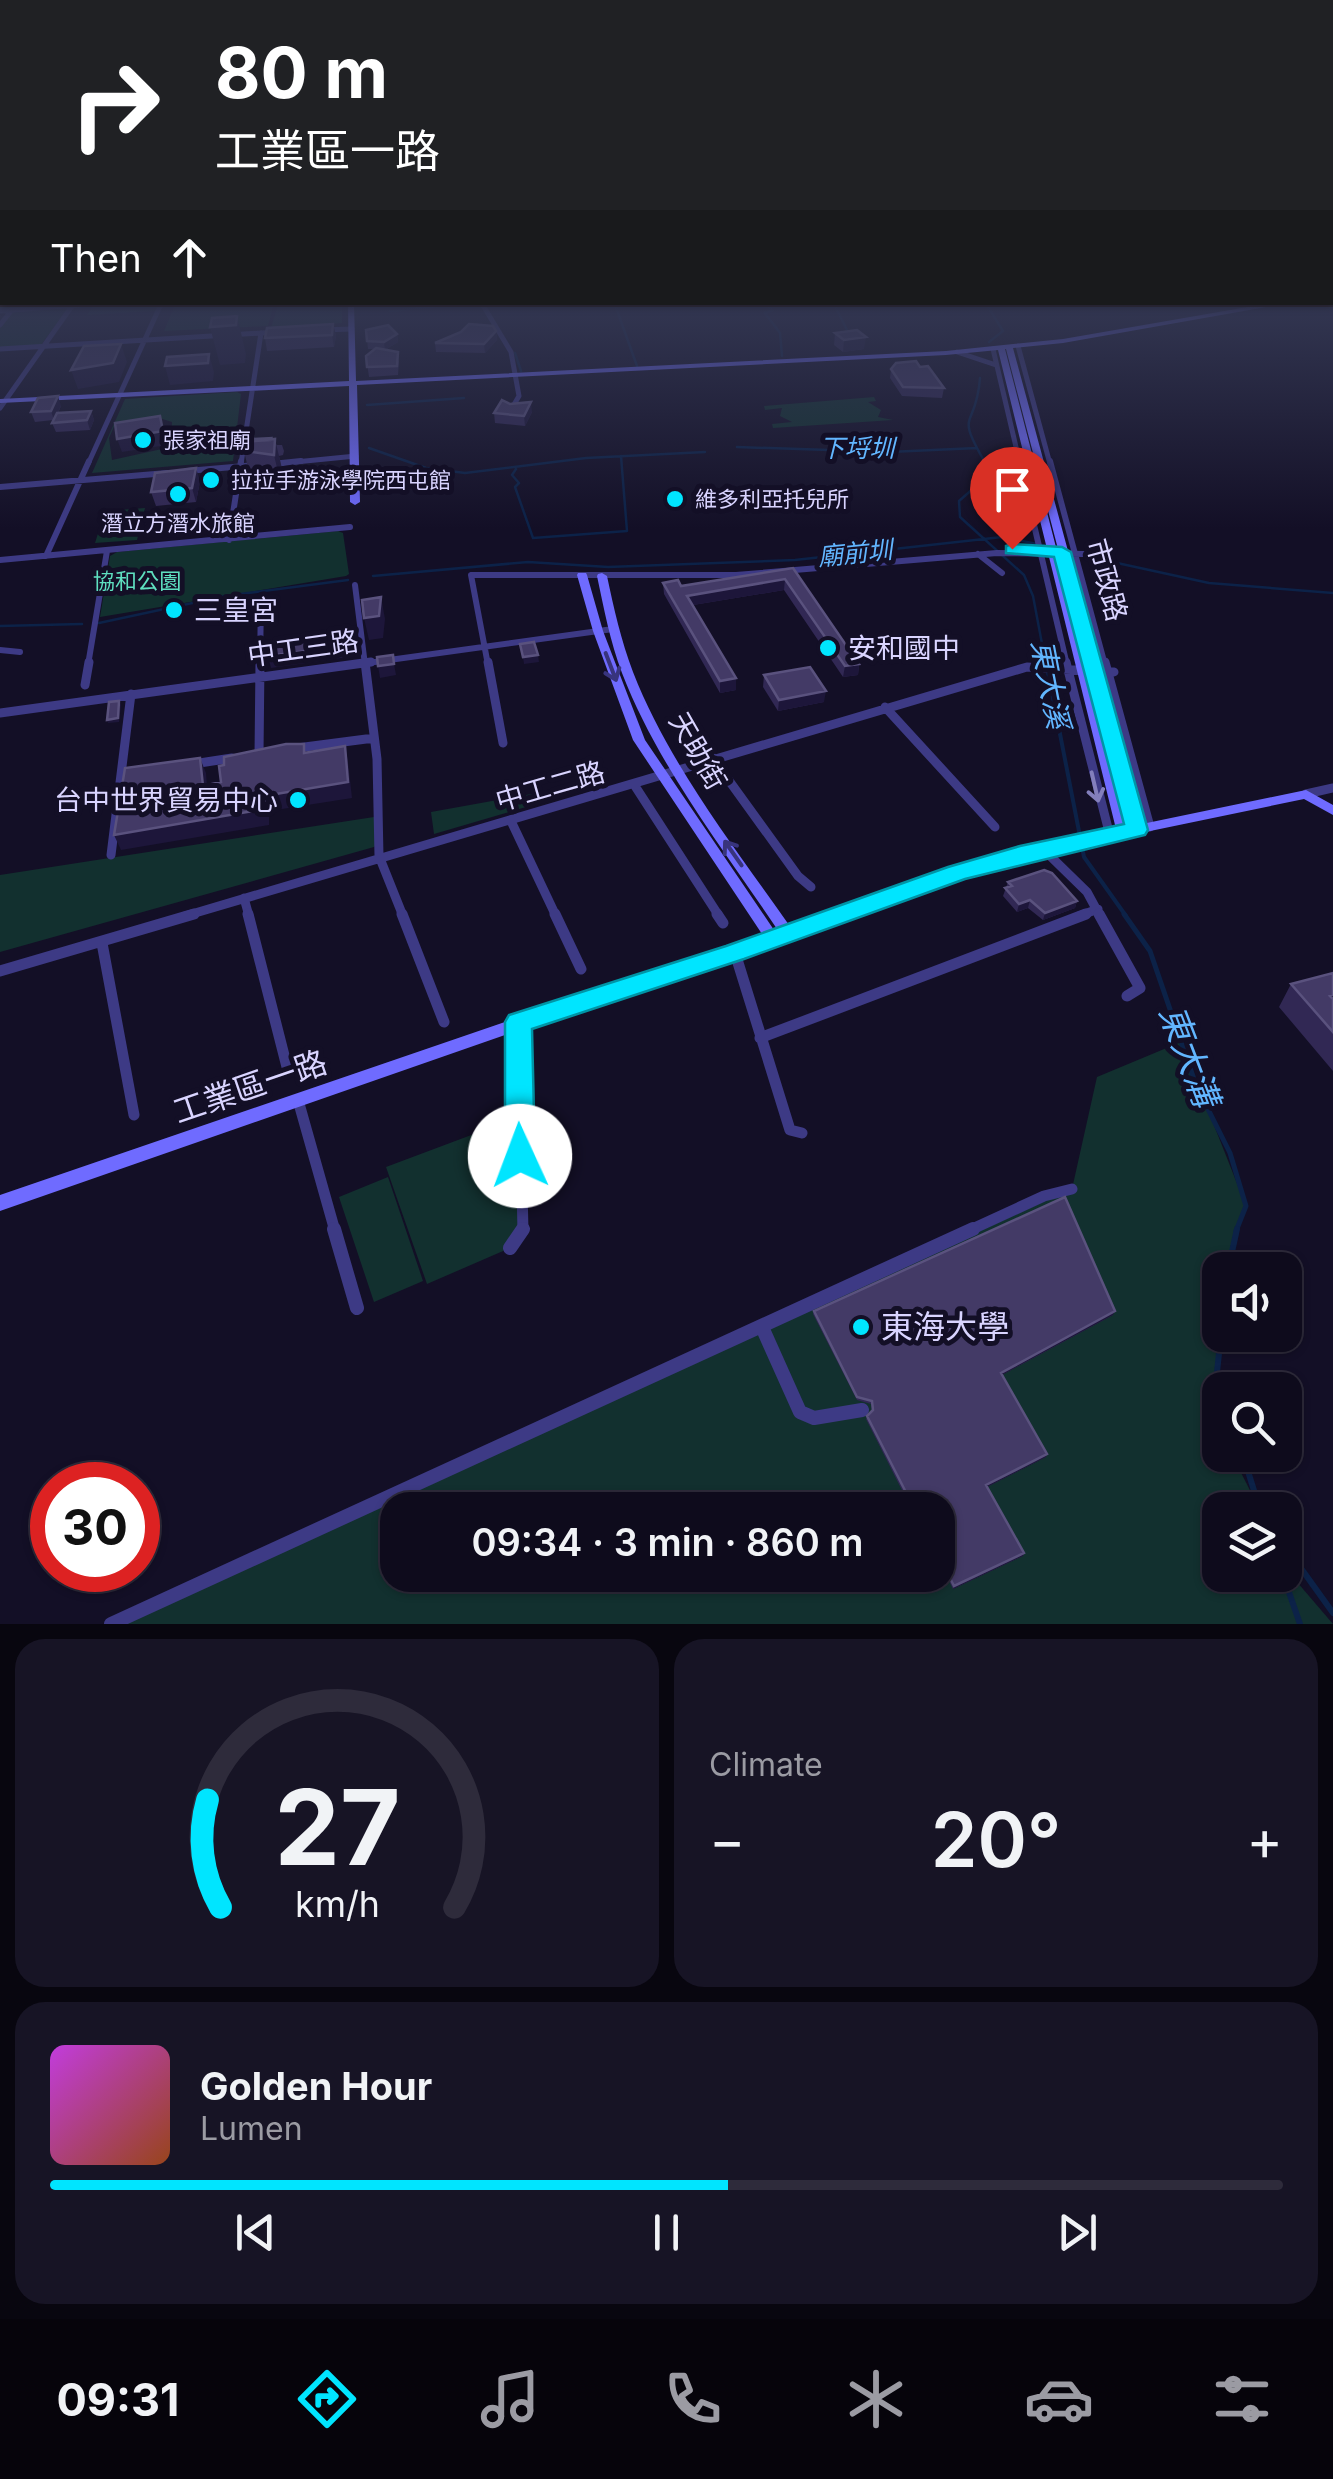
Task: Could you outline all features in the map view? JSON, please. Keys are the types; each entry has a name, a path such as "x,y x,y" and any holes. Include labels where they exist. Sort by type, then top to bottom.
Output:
{"street":[{"path":"2,403 20,378"},
{"path":"46,556 130,378"},
{"path":"228,540 253,378"},
{"path":"355,378 355,502"},
{"path":"355,383 359,378"},
{"path":"2,403 476,378"},
{"path":"512,408 519,396 517,378"},
{"name":"市政路","path":"1001,378 1092,671 1123,833"},
{"name":"市政路","path":"1013,378 1092,671 1123,833"},
{"name":"市政路","path":"1013,378 1057,552"},
{"path":"0,487 356,456"},
{"path":"0,560 350,527"},
{"path":"503,743 471,575 740,575 1008,550 1084,554"},
{"path":"89,698 94,692 76,691 107,551"},
{"path":"982,554 1002,574"},
{"name":"天助街","path":"582,574 598,632 639,740 781,936"},
{"name":"天助街","path":"602,576 614,630 660,743 781,936"},
{"path":"355,585 374,738 379,856 444,1022"},
{"path":"258,754 261,598"},
{"name":"中工三路","path":"0,713 76,691 89,698 131,694 614,630"},
{"path":"0,650 20,652"},
{"name":"中工二路","path":"0,971 379,856 635,786 712,757 1027,667 1092,671"},
{"path":"111,855 131,694"},
{"path":"884,707 995,826"},
{"path":"188,765 374,738"},
{"path":"712,757 798,876 811,888"},
{"path":"118,776 136,774"},
{"path":"635,786 723,924"},
{"path":"1123,833 1333,788"},
{"path":"1306,794 1333,811"},
{"path":"511,821 582,969"},
{"name":"工業區一路","path":"0,1203 956,873 1123,833"},
{"path":"1049,848 1098,908 1140,988 1127,996"},
{"path":"244,898 288,1067"},
{"path":"760,1038 1098,908"},
{"path":"102,943 134,1115"},
{"path":"735,952 790,1130 802,1133"},
{"path":"510,1248 524,1233 518,1022"},
{"path":"298,1100 358,1308"},
{"path":"111,1624 1044,1196 1072,1188"},
{"path":"762,1327 800,1412 814,1418 862,1410"}],"green space":[{"path":"241,394 233,461 92,473 125,399","holes":["156,417 172,422 171,447 112,460 109,438 116,422"]},
{"path":"874,397 876,401 868,402 881,410 878,417 893,420 773,428 772,424 792,422 780,416 782,408 765,410 764,406"},
{"path":"145,508 137,540 95,543 105,511"},
{"name":"協和公園","path":"343,533 349,574 346,576 100,617 110,556 117,552"},
{"path":"581,785 584,790 434,834 431,812"},
{"path":"374,817 380,841 374,847 0,952 0,875"},
{"name":"東海大學","path":"1181,1042 1246,1206 1230,1252 1202,1252 1202,1352 1219,1352 1217,1372 1202,1372 1202,1472 1241,1472 1251,1492 1202,1492 1202,1592 1302,1592 1302,1588 1333,1624 111,1624 380,1502 380,1592 955,1592 955,1492 403,1492 1072,1189 1097,1077"},
{"path":"519,1117 523,1233 510,1248 427,1284 386,1167"},
{"path":"388,1177 423,1281 374,1302 339,1197"}],"building":[{"path":"897,378 937,378 944,388 903,387"},
{"path":"58,396 51,411 31,412 38,398"},
{"path":"502,400 510,404 531,402 524,416 494,413"},
{"path":"91,411 87,420 52,423 57,413"},
{"path":"160,416 163,431 117,439 115,423"},
{"path":"275,439 274,455 244,451 245,442"},
{"path":"196,468 192,488 151,492 155,473"},
{"path":"793,568 859,664 845,666 785,579 687,596 736,678 720,681 663,583 678,580 681,586"},
{"path":"381,597 379,616 364,618 362,600"},
{"path":"351,634 352,645 268,656 268,644"},
{"path":"534,642 538,655 523,657 520,644"},
{"path":"393,655 394,664 378,666 377,657"},
{"path":"810,667 826,691 779,700 764,675"},
{"path":"119,701 118,718 107,720 109,702"},
{"name":"台中世界貿易中心","path":"304,744 304,753 345,746 348,782 264,796 265,809 114,835 125,768 200,758 203,786 221,782 219,766 224,765 224,757"},
{"path":"1044,870 1052,873 1077,901 1045,913 1030,900 1019,904 1005,888 1012,886 1008,882"},
{"path":"1333,973 1330,996 1333,1032 1291,984"},
{"path":"1065,1197 1115,1311 1001,1373 1047,1454 986,1485 1024,1553 955,1586 955,1492 906,1492 867,1416 873,1410 872,1401 857,1397 814,1311"}],"waterway":[{"name":"東大溪","path":"977,448 969,421 980,378"},
{"path":"367,405 464,398"},
{"name":"下埒圳","path":"737,447 889,452 977,448"},
{"path":"369,448 426,468 465,473 621,456"},
{"name":"東大溪","path":"977,448 987,466 983,480 959,501 960,517 984,539"},
{"path":"621,456 705,452"},
{"path":"516,469 512,475 519,483 515,487 533,538 627,531 621,456"},
{"name":"廟前圳","path":"984,539 1002,537 1062,549"},
{"name":"廟前圳","path":"373,576 528,562 608,567 795,560 984,539"},
{"name":"東大溪","path":"984,539 1024,575 1033,596 1046,665"},
{"name":"廟前圳","path":"1085,556 1209,583 1333,593"},
{"path":"99,623 225,596 348,580"},
{"path":"0,626 82,624"},
{"name":"東大溪","path":"1046,662 1084,857 1126,916"},
{"name":"東大溝","path":"1124,914 1150,951 1196,1085 1230,1153 1246,1206 1236,1231"},
{"name":"東大溝","path":"1232,1252 1237,1229"},
{"name":"東大溝","path":"1217,1372 1219,1352"},
{"name":"東大溝","path":"1248,1472 1254,1492"},
{"name":"東大溝","path":"1302,1570 1333,1613"},
{"path":"1289,1592 1300,1624"}],"place":[{"name":"張家祖廟","path":"143,440"},
{"name":"拉拉手游泳學院西屯館","path":"211,480"},
{"name":"潛立方潛水旅館","path":"178,494"},
{"name":"維多利亞托兒所","path":"675,499"},
{"name":"三皇宮","path":"174,610"},
{"name":"安和國中","path":"828,648"},
{"name":"台中世界貿易中心","path":"298,800"},
{"name":"東海大學","path":"861,1327"}],"route":[{"path":"520,1156 518,1022 735,952 956,873 1020,854 1136,830 1062,552 1012,549"}]}
